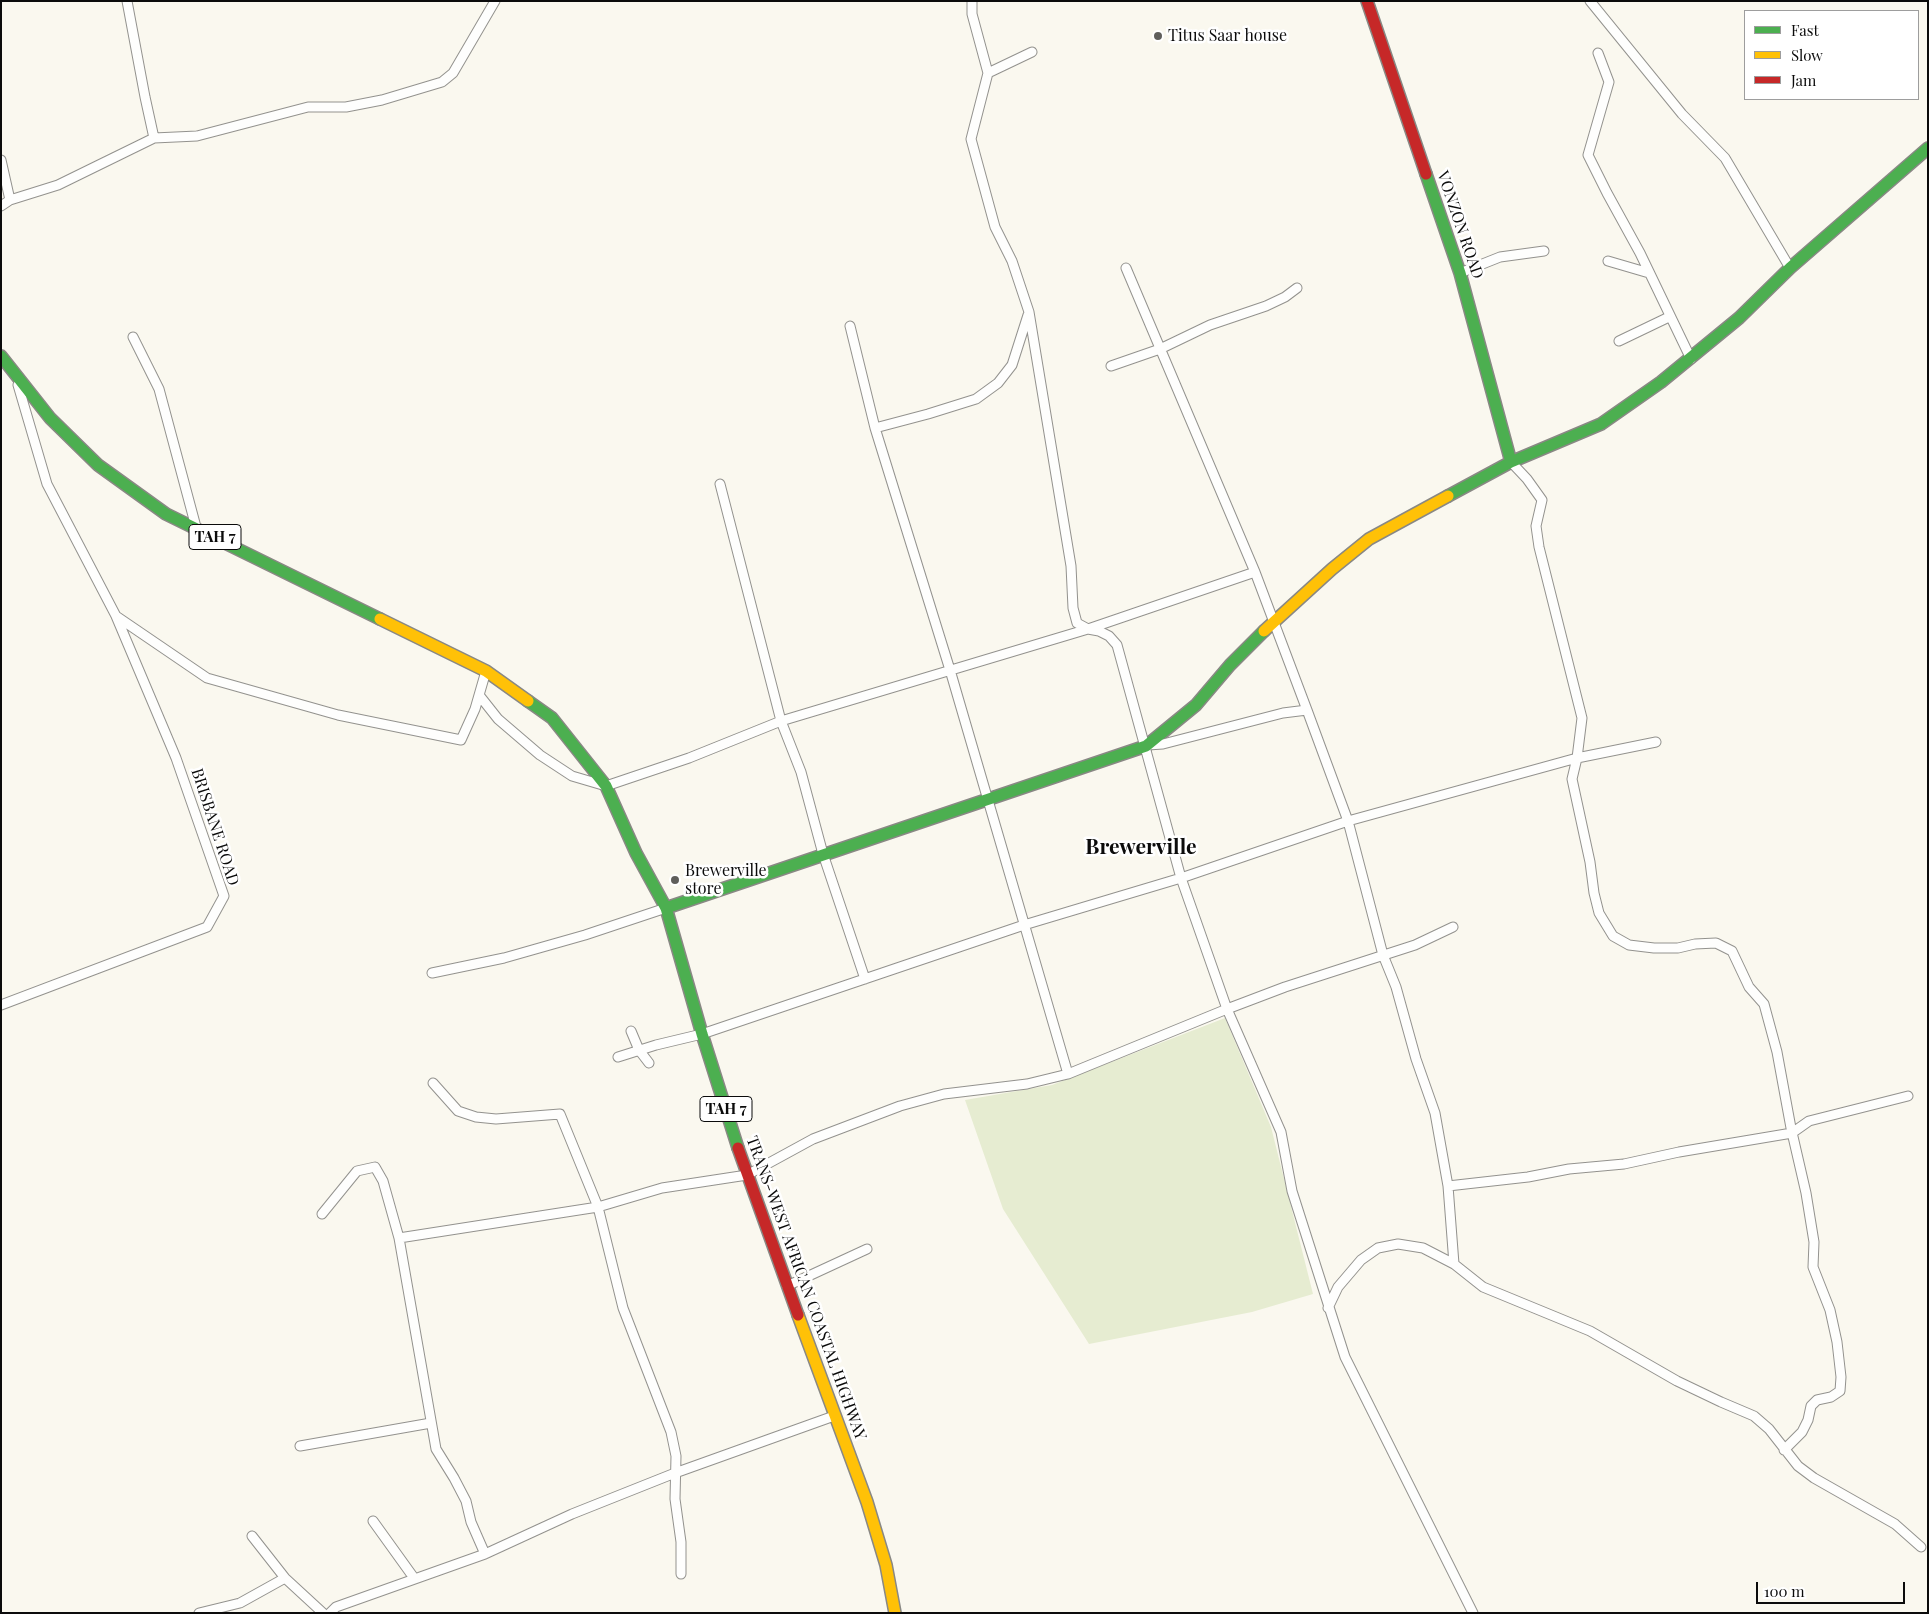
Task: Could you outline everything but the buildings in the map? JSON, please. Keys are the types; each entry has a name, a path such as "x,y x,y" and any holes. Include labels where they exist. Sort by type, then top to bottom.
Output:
{"main road":[{"name":"VONZON ROAD","path":"1367,1 1460,273 1512,462"},
{"path":"666,908 1146,746 1196,705 1230,664 1274,621 1369,539 1512,462 1601,424 1691,359 1739,318 1790,268 1928,148"},
{"name":"TRANS-WEST AFRICAN COASTAL HIGHWAY","path":"1,356 50,418 98,465 166,514 486,671 552,718 606,786 636,853 666,908 702,1034 747,1175 867,1502 886,1565 895,1613"}],"street":[{"path":"127,1 154,138"},
{"path":"1,206 10,200 58,185 154,138 197,136 308,106 346,106 382,100 442,82 453,73 496,1"},
{"path":"972,1 972,14 988,73 971,139 995,227 1012,261 1029,312 1071,566 1072,608 1077,623 1109,636 1117,645 1181,878 1227,1009 1281,1132 1292,1191 1345,1358 1473,1613"},
{"path":"1590,1 1682,114 1725,158 1790,268"},
{"path":"988,73 1032,52"},
{"path":"1598,53 1609,82 1588,155 1640,253 1669,317 1691,359"},
{"path":"1,160 10,200"},
{"path":"1460,273 1500,257 1544,252"},
{"path":"1608,262 1649,273"},
{"path":"1126,268 1255,572 1348,821 1383,955 1396,987 1416,1059 1435,1113 1448,1186 1454,1264"},
{"path":"1111,366 1160,348 1210,325 1266,306 1285,297 1297,288"},
{"path":"875,428 976,399 998,383 1012,365 1029,312"},
{"path":"1619,341 1669,317"},
{"path":"850,326 875,428 950,670 1068,1074"},
{"path":"133,337 159,389 196,528"},
{"name":"BRISBANE ROAD","path":"1,1005 207,927 224,896 176,758 116,616 47,484 15,375"},
{"path":"1512,462 1528,479 1542,500 1536,526 1539,548 1582,718 1577,758 1572,779 1599,913 1613,936 1629,945 1678,948 1695,944 1716,943 1732,951 1749,987 1764,1004 1777,1052 1792,1133 1806,1193 1814,1242 1813,1268 1830,1310 1841,1377 1840,1391 1831,1397 1818,1400 1810,1406 1808,1420 1802,1432 1784,1450"},
{"path":"720,484 781,720 801,772 823,854 865,979"},
{"path":"479,695 498,719 540,755 572,776 606,786 689,758 781,720 1088,629 1255,572"},
{"path":"116,616 207,678 338,715 461,740 475,709 486,671"},
{"path":"1146,746 1163,744 1276,715 1307,710"},
{"path":"618,1057 702,1034 1024,925 1181,878 1348,821 1577,758 1656,742"},
{"path":"432,973 513,956 585,935 666,908"},
{"path":"399,1238 598,1207 662,1188 747,1175 813,1139 900,1106 944,1094 1027,1084 1068,1074 1227,1009 1415,945 1453,927"},
{"path":"631,1031 639,1050 649,1063"},
{"path":"433,1082 458,1110 476,1117 496,1119 560,1114 598,1207 623,1308 671,1432 676,1456 675,1499 681,1542 681,1574"},
{"path":"1448,1186 1528,1177 1569,1169 1624,1164 1680,1152 1792,1133 1809,1121 1908,1096"},
{"path":"322,1214 357,1170 375,1167 384,1181 399,1238 436,1449 466,1500 471,1522 485,1554"},
{"path":"1328,1308 1338,1287 1361,1260 1378,1248 1398,1244 1423,1248 1454,1264 1483,1287 1590,1331 1677,1380 1754,1416 1769,1429 1798,1466 1814,1478 1896,1524 1921,1547"},
{"path":"787,1286 867,1249"},
{"path":"330,1613 336,1606 485,1554 572,1514 834,1416"},
{"path":"300,1446 431,1423"},
{"path":"373,1522 414,1578"},
{"path":"252,1536 285,1578 323,1613"},
{"path":"199,1613 240,1603 285,1578"}],"green space":[{"path":"1225,1018 1271,1127 1313,1294 1252,1312 1089,1344 1003,1209 965,1100 1052,1085"}],"traffic: fast":[{"path":"1448,496 1511,462 1601,424 1661,382 1739,318 1790,268 1928,148"},
{"path":"1426,174 1460,273 1511,462"},
{"path":"1,356 50,418 98,465 166,514 380,619"},
{"path":"666,908 1146,746 1196,705 1230,665 1264,631"},
{"path":"528,701 552,718 606,786 636,853 666,908 702,1034 738,1148"}],"traffic: slow":[{"path":"1264,631 1332,569 1369,539 1448,496"},
{"path":"380,619 486,671 528,701"},
{"path":"798,1315 867,1502 886,1565 895,1613"}],"traffic: jam":[{"path":"1367,1 1426,174"},
{"path":"738,1148 798,1315"}],"place":[{"name":"Titus Saar house","path":"1158,36"},
{"name":"Brewerville store","path":"675,880"}],"district":[{"name":"Brewerville","path":"1141,847"}]}
